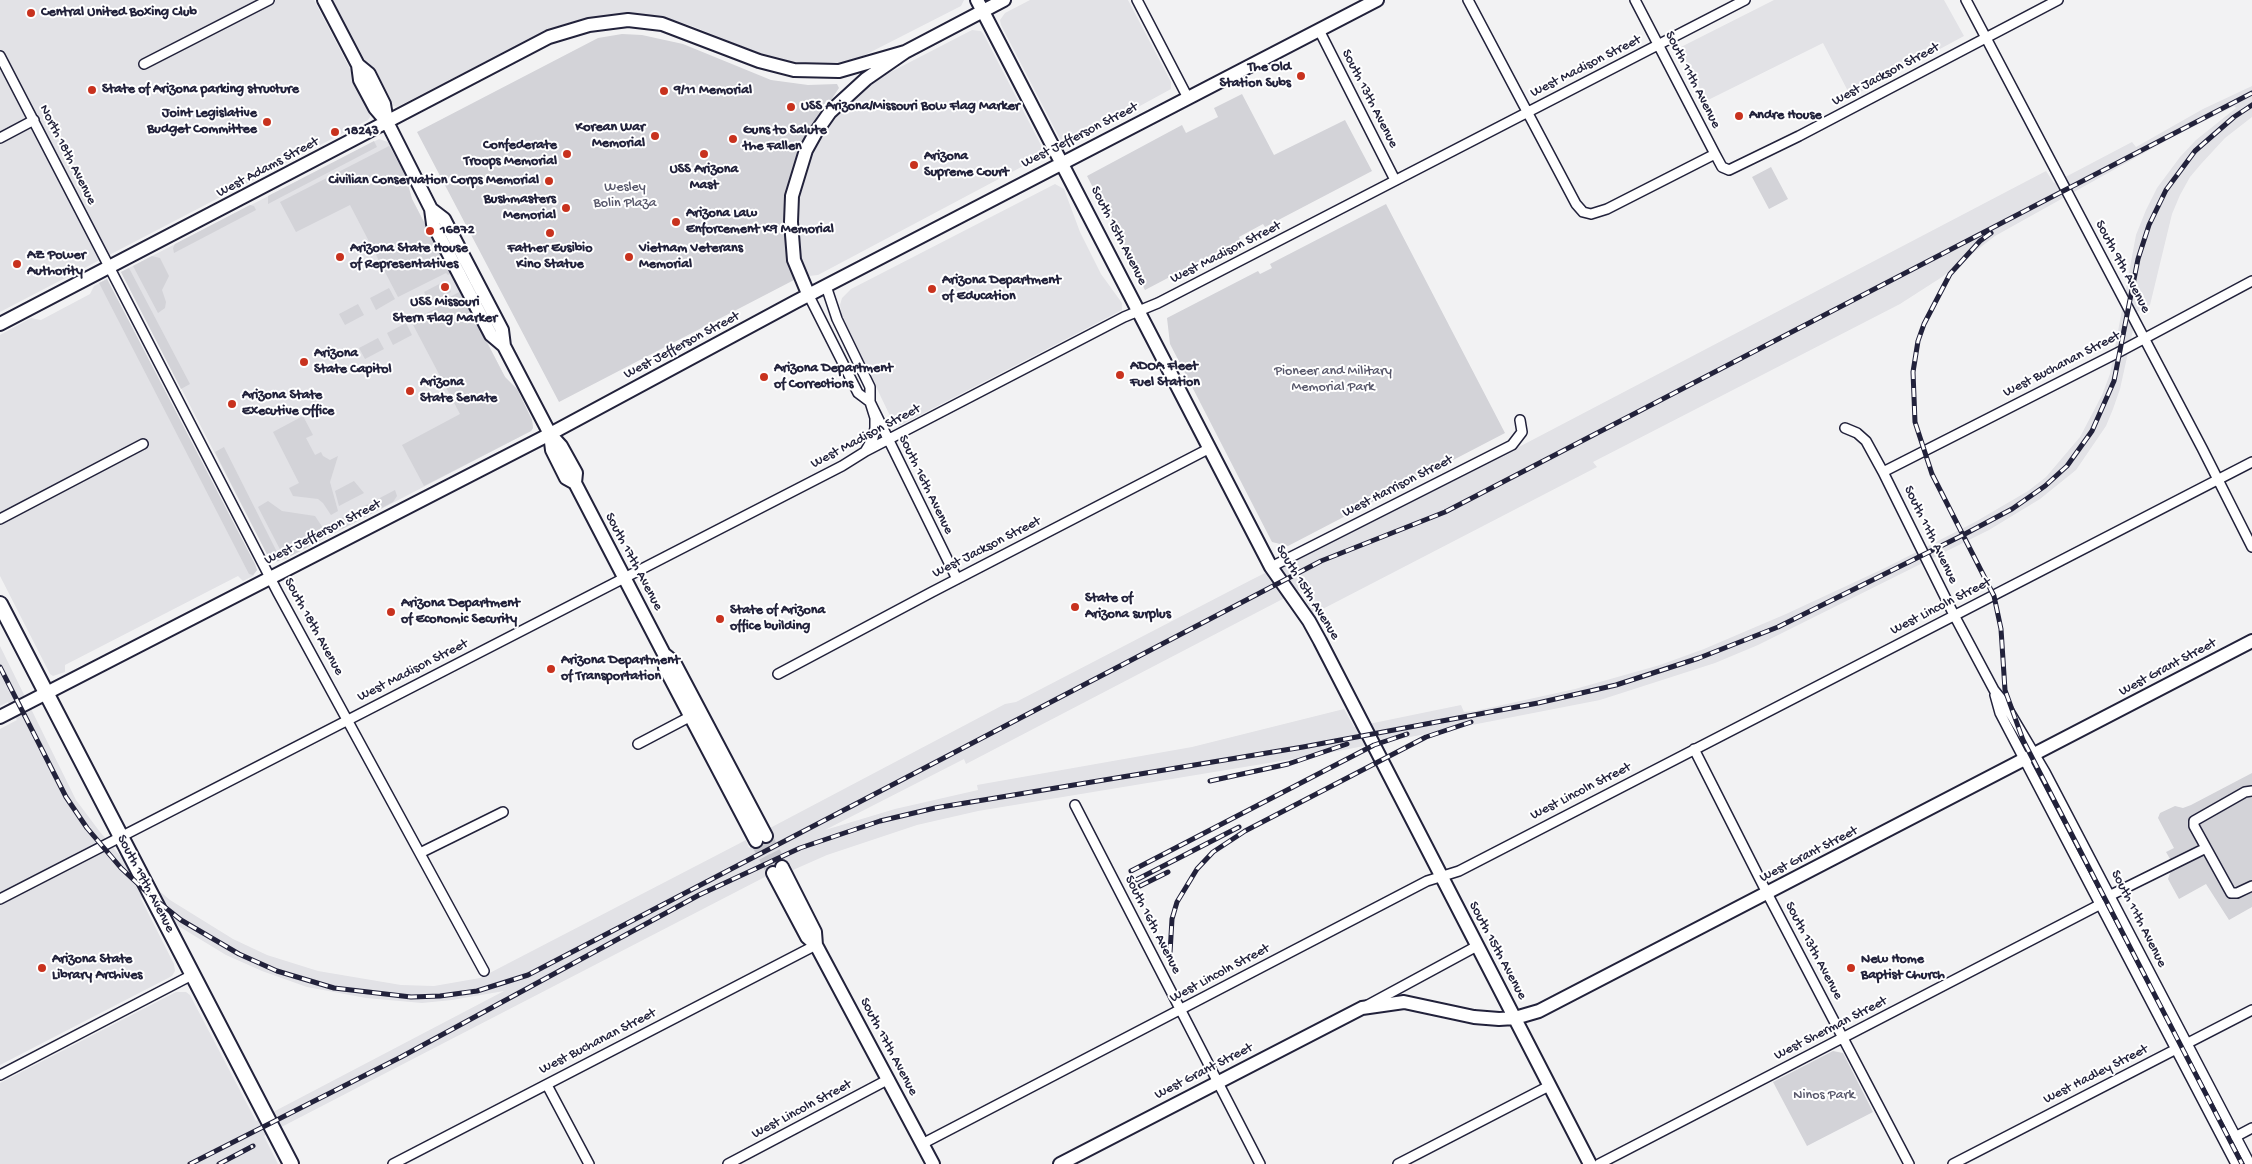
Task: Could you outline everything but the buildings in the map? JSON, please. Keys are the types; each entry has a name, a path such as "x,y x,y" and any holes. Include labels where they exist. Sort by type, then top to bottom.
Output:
{"main road":[{"name":"South 17th Avenue","path":"324,0 358,65 369,74 384,104 387,122 431,209 444,219 502,330 504,346 550,434 552,450 566,478 575,483 664,654 665,668 695,714 761,839"},
{"path":"809,296 798,271 791,241 792,196 806,150 830,112 866,79 905,52 980,6 1004,0"},
{"name":"West Jefferson Street","path":"0,717 550,434 826,286 1378,0"},
{"name":"South 15th Avenue","path":"980,6 1063,162 1271,567 1320,640 1440,877 1590,1164"},
{"name":"West Adams Street","path":"0,324 549,37 589,25 628,20 662,24 759,62 794,70 839,71 905,52"},
{"name":"South 19th Avenue","path":"0,604 291,1164"},
{"name":"West Grant Street","path":"1060,1164 1362,1008 1404,1002 1474,1017 1515,1018 1539,1011 2252,641"},
{"name":"South 17th Avenue","path":"777,870 807,937 816,944 933,1164"}],"street":[{"path":"144,64 269,0"},
{"path":"1137,0 1188,98"},
{"path":"1468,0 1576,204 1587,213 1602,212 1714,154"},
{"name":"South 11th Avenue","path":"1635,0 1714,154 1726,170"},
{"name":"West Madison Street","path":"0,899 842,466 866,451 1124,317 1140,311 1745,0"},
{"name":"South 9th Avenue","path":"1966,0 2144,337 2252,547"},
{"name":"West Jackson Street","path":"1726,170 1736,168 1799,136 2058,0"},
{"name":"South 13th Avenue","path":"1319,30 1395,180"},
{"name":"North 18th Avenue","path":"0,56 110,268"},
{"path":"0,138 34,120"},
{"name":"South 18th Avenue","path":"110,268 270,577 484,971"},
{"name":"West Buchanan Street","path":"1883,472 2121,351 2144,337 2252,281"},
{"name":"South 16th Avenue","path":"826,286 837,319 870,387 870,402 875,418 875,428 873,438 866,451"},
{"name":"South 16th Avenue","path":"809,296 858,393 870,402 887,440 957,579"},
{"name":"West Harrison Street","path":"1271,567 1512,445 1522,432 1520,420"},
{"name":"South 11th Avenue","path":"1845,428 1858,433 1866,441 1954,615 2030,757 2111,895 2186,1044 2250,1164"},
{"path":"0,519 143,444"},
{"name":"West Jackson Street","path":"778,674 1210,448"},
{"name":"West Lincoln Street","path":"922,1144 1427,881 1459,871 2252,462"},
{"path":"638,744 695,714"},
{"name":"South 13th Avenue","path":"1694,749 1767,894 1909,1164"},
{"name":"South 11th Avenue","path":"2030,757 2101,904 2236,1164"},
{"path":"2252,791 2245,792 2194,820 2194,826 2231,893 2238,894 2252,886"},
{"name":"South 16th Avenue","path":"1075,805 1260,1164"},
{"path":"420,853 503,812"},
{"path":"2111,895 2206,848"},
{"name":"West Sherman Street","path":"1599,1164 2101,904"},
{"name":"West Buchanan Street","path":"393,1164 816,944"},
{"name":"West Grant Street","path":"1362,1008 1399,986 1477,946"},
{"path":"0,1075 192,975"},
{"name":"West Hadley Street","path":"1953,1164 2252,1010"},
{"name":"West Lincoln Street","path":"728,1164 889,1079"},
{"path":"547,1085 589,1164"},
{"path":"1398,1164 1549,1086"},
{"path":"2235,1137 2252,1128"}],"shaded area":[{"path":"0,0 314,0 371,109 370,117 368,120 0,312"},
{"path":"333,0 964,0 961,6 861,57 840,62 815,64 788,61 761,54 692,26 663,17 635,13 578,20 549,29 397,107 388,104"},
{"path":"1030,0 1128,0 1171,82 1171,89 1072,143 1061,141 1001,25 1000,20 1005,13"},
{"path":"1774,0 1944,0 1964,36 1851,97 1823,43 1706,101 1679,48"},
{"path":"972,30 981,31 984,35 1042,147 1042,156 818,275 809,276 806,274 802,267 797,237 797,200 812,151 829,123 858,93 883,76"},
{"path":"2252,86 2252,117 2225,138 2201,164 2190,177 2180,195 2172,214 2150,305 2137,312 2120,389 2113,409 2106,426 2076,470 2040,499 1989,530 1758,645 1715,663 1600,700 1323,754 978,811 917,825 827,855 793,870 790,864 264,1136 278,1164 0,1164 0,1083 176,992 186,992 190,995 256,1121 504,991 422,1003 366,998 307,987 262,971 226,955 180,927 140,897 174,964 175,971 172,976 0,1065 0,729 17,720 8,702 0,706 0,646 76,800 127,864 170,900 233,939 267,955 318,971 401,985 434,986 480,978 746,840 749,848 774,834 770,828 1005,704 1016,702 1253,579 1515,449 2046,171 2054,183 2132,142 2136,147 2203,109","holes":["2234,106 2236,108 2196,140 2180,157 2157,188 2146,210 2136,235 2110,374 2102,395 2080,437 2046,477 2028,491 1975,522 1887,567 1786,614 1704,649 1660,665 1575,689 1475,711 1464,712 1461,705 1354,727 1344,709 1192,747 977,785 978,790 895,809 825,830 964,759 966,764 1300,590 1313,614 1597,467 1593,462 1900,304 1942,277 1995,236 2169,139"]},
{"path":"379,139 388,142 405,174 412,199 426,226 440,242 465,300 505,377 517,389 532,420 533,428 531,431 285,559 274,562 270,560 121,272"},
{"path":"1055,184 1064,189 1080,232 1101,274 1122,303 1122,310 901,425 897,425 893,422 842,316 840,305 842,298 851,289"},
{"path":"107,279 257,570 253,576 243,581 238,576 65,665 65,672 53,676 50,674 0,576 0,335 31,318 41,320 90,294 94,286"}],"green space":[{"name":"Wesley Bolin Plaza","path":"622,34 642,35 683,44 771,80 808,85 837,84 839,88 804,140 788,185 785,244 794,280 559,402 417,132 598,38"},
{"path":"1242,94 1274,155 1345,120 1372,171 1265,227 1263,224 1239,237 1240,240 1145,290 1087,176 1182,125 1186,133 1218,117 1214,108"},
{"path":"374,141 377,147 268,204 268,196"},
{"path":"389,146 405,174 412,199 426,226 440,242 455,271 448,275 446,273 398,297 350,205 296,232 280,202"},
{"path":"1771,167 1788,199 1769,209 1752,177"},
{"name":"Pioneer and Military Memorial Park","path":"1386,204 1505,433 1288,546 1272,542 1170,344 1167,318 1258,271 1260,274 1272,268 1270,264"},
{"path":"250,205 254,206 256,210 174,253 173,248 175,244"},
{"path":"152,256 160,258 169,276 162,290 166,302 165,308 158,313 133,266"},
{"path":"129,268 190,384 181,389 121,272"},
{"path":"107,279 255,564 257,570 253,575 249,574 99,283"},
{"path":"445,281 451,292 430,303 424,292"},
{"path":"389,288 395,299 376,310 370,298"},
{"path":"465,289 465,300 505,377 517,389 532,420 533,428 531,431 424,486 402,445 460,414 411,321 446,303 446,299"},
{"path":"358,304 364,315 345,325 339,314"},
{"path":"406,323 412,335 393,345 387,333"},
{"path":"378,338 384,349 365,359 359,348"},
{"path":"303,416 313,435 306,438 315,455 321,452 323,456 330,460 338,456 330,482 338,511 331,515 318,499 293,496 289,488 299,483 273,432"},
{"path":"224,447 280,558 279,561 274,562 270,560 215,452"},
{"path":"354,481 364,493 339,506 335,491"},
{"path":"395,490 397,496 393,502 342,529 332,523"},
{"path":"268,501 282,511 315,516 323,528 323,539 285,559 258,507"},
{"path":"2252,773 2252,907 2229,920 2206,884 2179,899 2168,879 2173,864 2166,852 2174,848 2158,818 2160,813 2175,806 2183,808 2191,805"},
{"name":"Ninos Park","path":"1833,1051 1843,1053 1873,1112 1807,1146 1773,1082"}],"tunnel":[{"path":"766,836 782,867"},
{"path":"756,841 773,873"}],"railway":[{"path":"0,667 66,797 87,828 121,868 152,897 181,920 239,954 277,971 334,988 411,997 440,996 477,991 528,975 1321,561 1445,512 2252,93"},
{"path":"190,1164 401,1057 699,895 800,848 880,821 935,808 1303,747 1538,703 1616,685 1699,658 1778,627 1963,535 2012,509 2045,486 2067,466 2092,431 2114,381 2138,259 2149,225 2166,190 2195,151 2234,117 2252,105"},
{"path":"1991,233 1980,241 1950,274 1924,324 1918,341 1913,372 1915,422 1932,474 1994,596 2001,629 2005,690 2023,740 2242,1164"},
{"path":"1170,953 1172,919 1177,902 1197,869 1213,852 1245,831 1426,737 1471,722"},
{"path":"1131,871 1374,745 1407,734"},
{"path":"1210,781 1288,764 1347,744"},
{"path":"1136,880 1239,827"},
{"path":"1140,886 1168,872"},
{"path":"219,1164 253,1146"}],"place":[{"name":"Central United Boxing Club","path":"31,13"},
{"name":"The Old Station Subs","path":"1301,76"},
{"name":"State of Arizona parking structure","path":"92,90"},
{"name":"9/11 Memorial","path":"664,91"},
{"name":"USS Arizona/Missouri Bow Flag Marker","path":"791,107"},
{"name":"Andre House","path":"1739,116"},
{"name":"Joint Legislative Budget Committee","path":"267,122"},
{"name":"18243","path":"335,132"},
{"name":"Korean War Memorial","path":"655,136"},
{"name":"Guns to Salute the Fallen","path":"733,139"},
{"name":"Confederate Troops Memorial","path":"567,154"},
{"name":"USS Arizona Mast","path":"704,154"},
{"name":"Arizona Supreme Court","path":"914,165"},
{"name":"Civilian Conservation Corps Memorial","path":"549,181"},
{"name":"Bushmasters Memorial","path":"566,208"},
{"name":"Arizona Law Enforcement K9 Memorial","path":"676,222"},
{"name":"16872","path":"430,231"},
{"name":"Father Eusibio Kino Statue","path":"550,233"},
{"name":"Arizona State House of Representatives","path":"340,257"},
{"name":"Vietnam Veterans Memorial","path":"629,257"},
{"name":"AZ Power Authority","path":"17,264"},
{"name":"USS Missouri Stern Flag Marker","path":"445,287"},
{"name":"Arizona Department of Education","path":"932,289"},
{"name":"Arizona State Capitol","path":"304,362"},
{"name":"ADOA Fleet Fuel Station","path":"1120,375"},
{"name":"Arizona Department of Corrections","path":"764,377"},
{"name":"Arizona State Senate","path":"410,391"},
{"name":"Arizona State Executive Office","path":"232,404"},
{"name":"State of Arizona surplus","path":"1075,607"},
{"name":"Arizona Department of Economic Security","path":"391,612"},
{"name":"State of Arizona office building","path":"720,619"},
{"name":"Arizona Department of Transportation","path":"551,669"},
{"name":"Arizona State Library Archives","path":"42,968"},
{"name":"New Home Baptist Church","path":"1851,968"}]}
